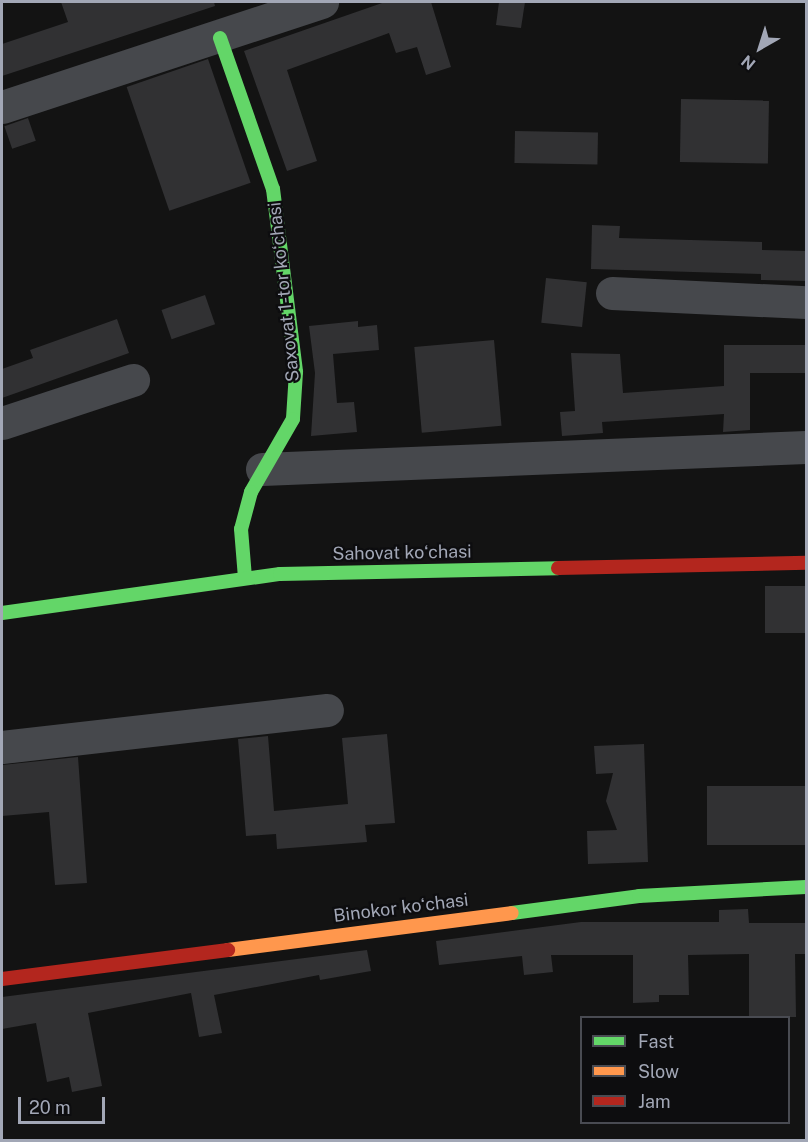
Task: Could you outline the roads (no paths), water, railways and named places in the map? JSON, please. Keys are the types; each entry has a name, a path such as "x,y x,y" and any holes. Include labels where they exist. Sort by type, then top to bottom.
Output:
{"street":[{"path":"2,107 220,38 322,2"},
{"name":"Saxovat 1-tor koʻchasi","path":"220,38 273,189 296,372 293,419 282,445 262,469 241,529 245,578"},
{"path":"612,293 807,302"},
{"path":"2,423 133,380"},
{"path":"262,469 807,447"},
{"name":"Sahovat koʻchasi","path":"2,613 245,578 807,563"},
{"path":"2,747 327,710"},
{"name":"Binokor koʻchasi","path":"2,979 639,896 807,887"}]}
